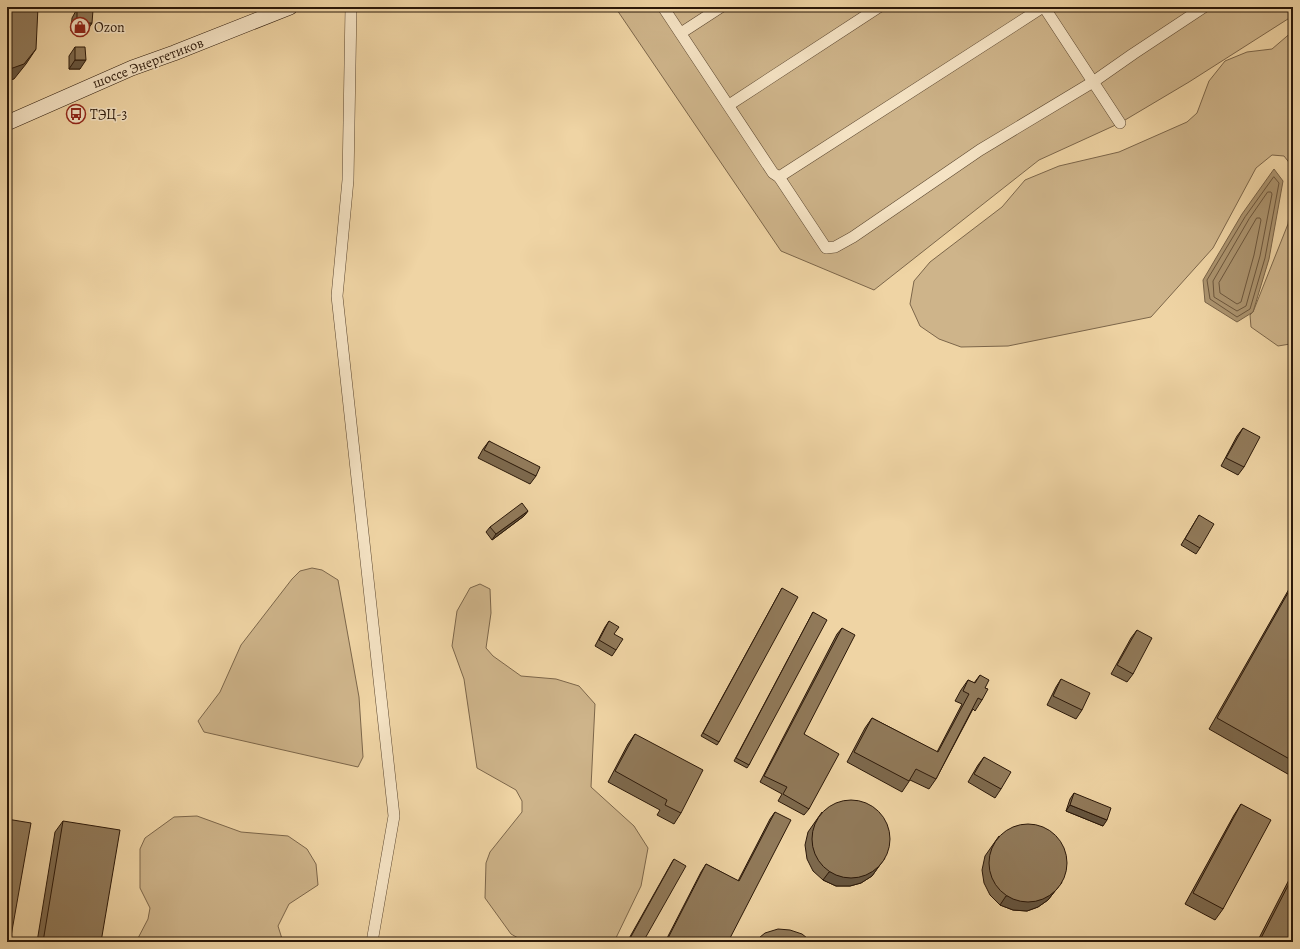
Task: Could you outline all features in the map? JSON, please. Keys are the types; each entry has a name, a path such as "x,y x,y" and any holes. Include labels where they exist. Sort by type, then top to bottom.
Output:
{"main road":[{"name":"шоссе Энергетиков","path":"7,123 132,68 290,7"}],"street":[{"path":"351,7 348,180 337,296 394,816 372,942"},
{"path":"663,7 773,173 779,178 826,248 835,248 853,237 980,150 1093,82 1204,7"},
{"path":"681,33 721,7"},
{"path":"729,105 879,7"},
{"path":"779,178 1043,7 1120,123"}],"shaded area":[{"path":"615,7 1287,7 1291,17 1189,82 1120,123 1039,160 874,290 781,251"},
{"path":"1293,31 1293,177 1291,165 1284,156 1272,155 1256,168 1213,248 1151,317 1008,346 961,347 939,339 920,326 910,304 914,281 930,262 1002,207 1025,180 1059,166 1119,152 1187,122 1197,113 1209,81 1225,61 1247,52 1272,49"},
{"path":"1293,177 1293,340 1290,344 1278,346 1251,327 1250,315 1253,312 1288,224"},
{"path":"312,568 322,570 338,580 359,697 363,757 358,767 204,732 198,721 220,692 241,645 292,579 300,571"},
{"path":"480,584 490,589 491,613 486,648 493,656 521,676 556,679 579,686 595,704 591,787 634,826 648,848 641,886 614,942 525,942 511,934 485,898 486,863 490,852 522,812 522,801 516,790 477,768 464,679 452,646 457,611 470,588"},
{"path":"197,816 241,832 288,836 307,849 316,864 318,885 289,904 278,926 283,942 136,942 148,919 150,908 140,888 140,849 145,838 174,817"}],"water":[{"path":"1274,169 1283,181 1269,259 1253,312 1237,322 1205,302 1203,280 1242,214"}],"building":[{"path":"7,7 38,7 36,49 24,64 7,70"},
{"path":"77,9 93,10 92,23 77,23"},
{"path":"75,47 85,47 86,60 75,60"},
{"path":"1243,428 1260,437 1244,467 1226,458"},
{"path":"489,441 540,467 536,476 484,450"},
{"path":"522,503 528,511 496,534 490,527"},
{"path":"1199,515 1214,524 1200,548 1185,539"},
{"path":"1293,584 1293,761 1217,718"},
{"path":"782,588 798,597 719,742 703,733"},
{"path":"813,612 827,620 749,765 736,758"},
{"path":"609,621 619,627 614,634 623,639 616,650 599,640"},
{"path":"842,628 855,635 804,734 839,754 809,809 783,794 787,787 764,776"},
{"path":"1137,630 1152,638 1133,674 1117,665"},
{"path":"980,675 989,680 985,688 988,689 982,700 978,698 936,779 916,769 909,781 854,752 872,718 938,752 969,694 963,691 968,680 975,683"},
{"path":"1061,679 1090,693 1082,710 1053,696"},
{"path":"635,734 703,770 681,813 665,805 667,800 615,771"},
{"path":"984,757 1011,772 1001,789 974,774"},
{"path":"1074,793 1111,808 1107,820 1070,805"},
{"path":"851,800 866,803 879,811 887,824 890,839 887,854 879,867 866,875 851,878 836,875 823,867 815,854 812,839 815,824 823,811 836,803"},
{"path":"1241,804 1271,820 1223,909 1193,893"},
{"path":"775,812 791,820 728,942 666,942 706,864 739,881"},
{"path":"7,819 31,823 10,942 7,942"},
{"path":"63,821 120,830 101,942 43,942"},
{"path":"1028,824 1043,827 1056,835 1064,848 1067,863 1064,878 1056,891 1043,899 1028,902 1013,899 1000,891 992,878 989,863 992,848 1000,835 1013,827"},
{"path":"674,859 686,866 643,942 628,942"},
{"path":"1293,876 1293,942 1259,942"},
{"path":"778,929 790,930 802,934 812,942 754,942 765,933"}],"place":[{"name":"Ozon","path":"80,27"},
{"name":"ТЭЦ-3","path":"76,114"}]}
